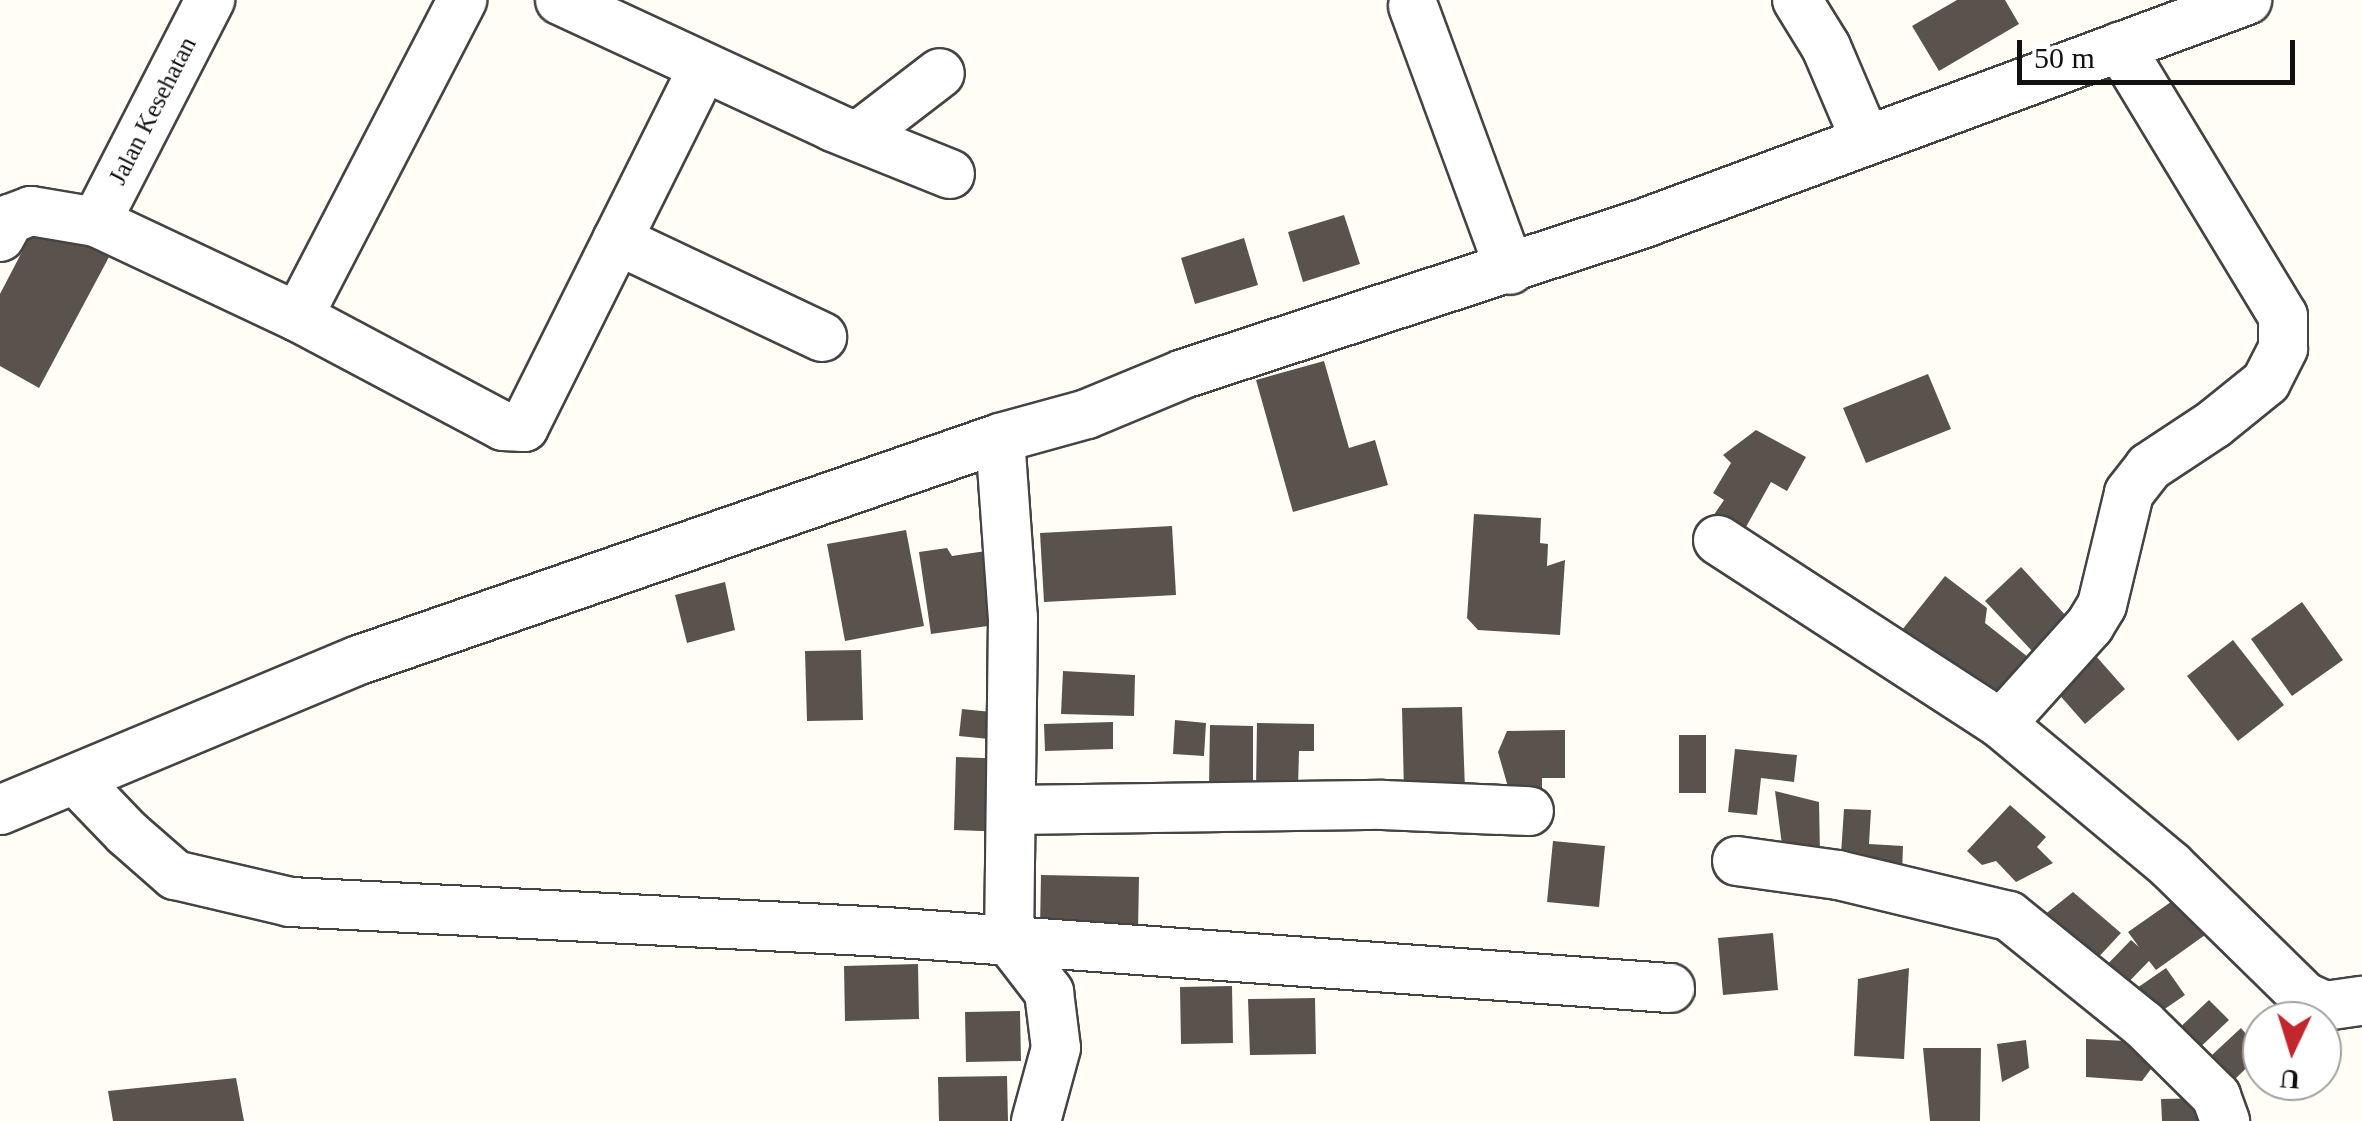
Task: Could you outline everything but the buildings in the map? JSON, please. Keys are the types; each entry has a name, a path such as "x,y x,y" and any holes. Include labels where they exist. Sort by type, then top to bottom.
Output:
{"street":[{"name":"Jalan Kesehatan","path":"96,222 210,0"},
{"path":"298,317 462,0"},
{"path":"560,0 703,68 950,174"},
{"path":"1797,0 1826,47 1866,141"},
{"path":"0,810 360,660 1000,438 1086,414 1183,374 1510,270 2246,0"},
{"path":"1413,6 1510,270"},
{"path":"2002,724 2096,615 2129,493 2148,467 2266,382 2283,348 2283,316 2120,47"},
{"path":"0,237 10,220 31,211 96,222 298,317 503,426 524,427 703,68"},
{"path":"858,136 940,73"},
{"path":"617,240 822,337"},
{"path":"1000,438 1012,618 1009,940 1048,992 1056,1048 1036,1121"},
{"path":"1718,540 2002,724 2170,865 2305,997 2324,1006 2362,1002"},
{"path":"76,780 127,834 176,874 290,902 1009,940 1670,988"},
{"path":"1012,810 1383,805 1529,810"},
{"path":"1736,861 1838,876 2009,916 2143,1024 2216,1096 2224,1121"}]}
